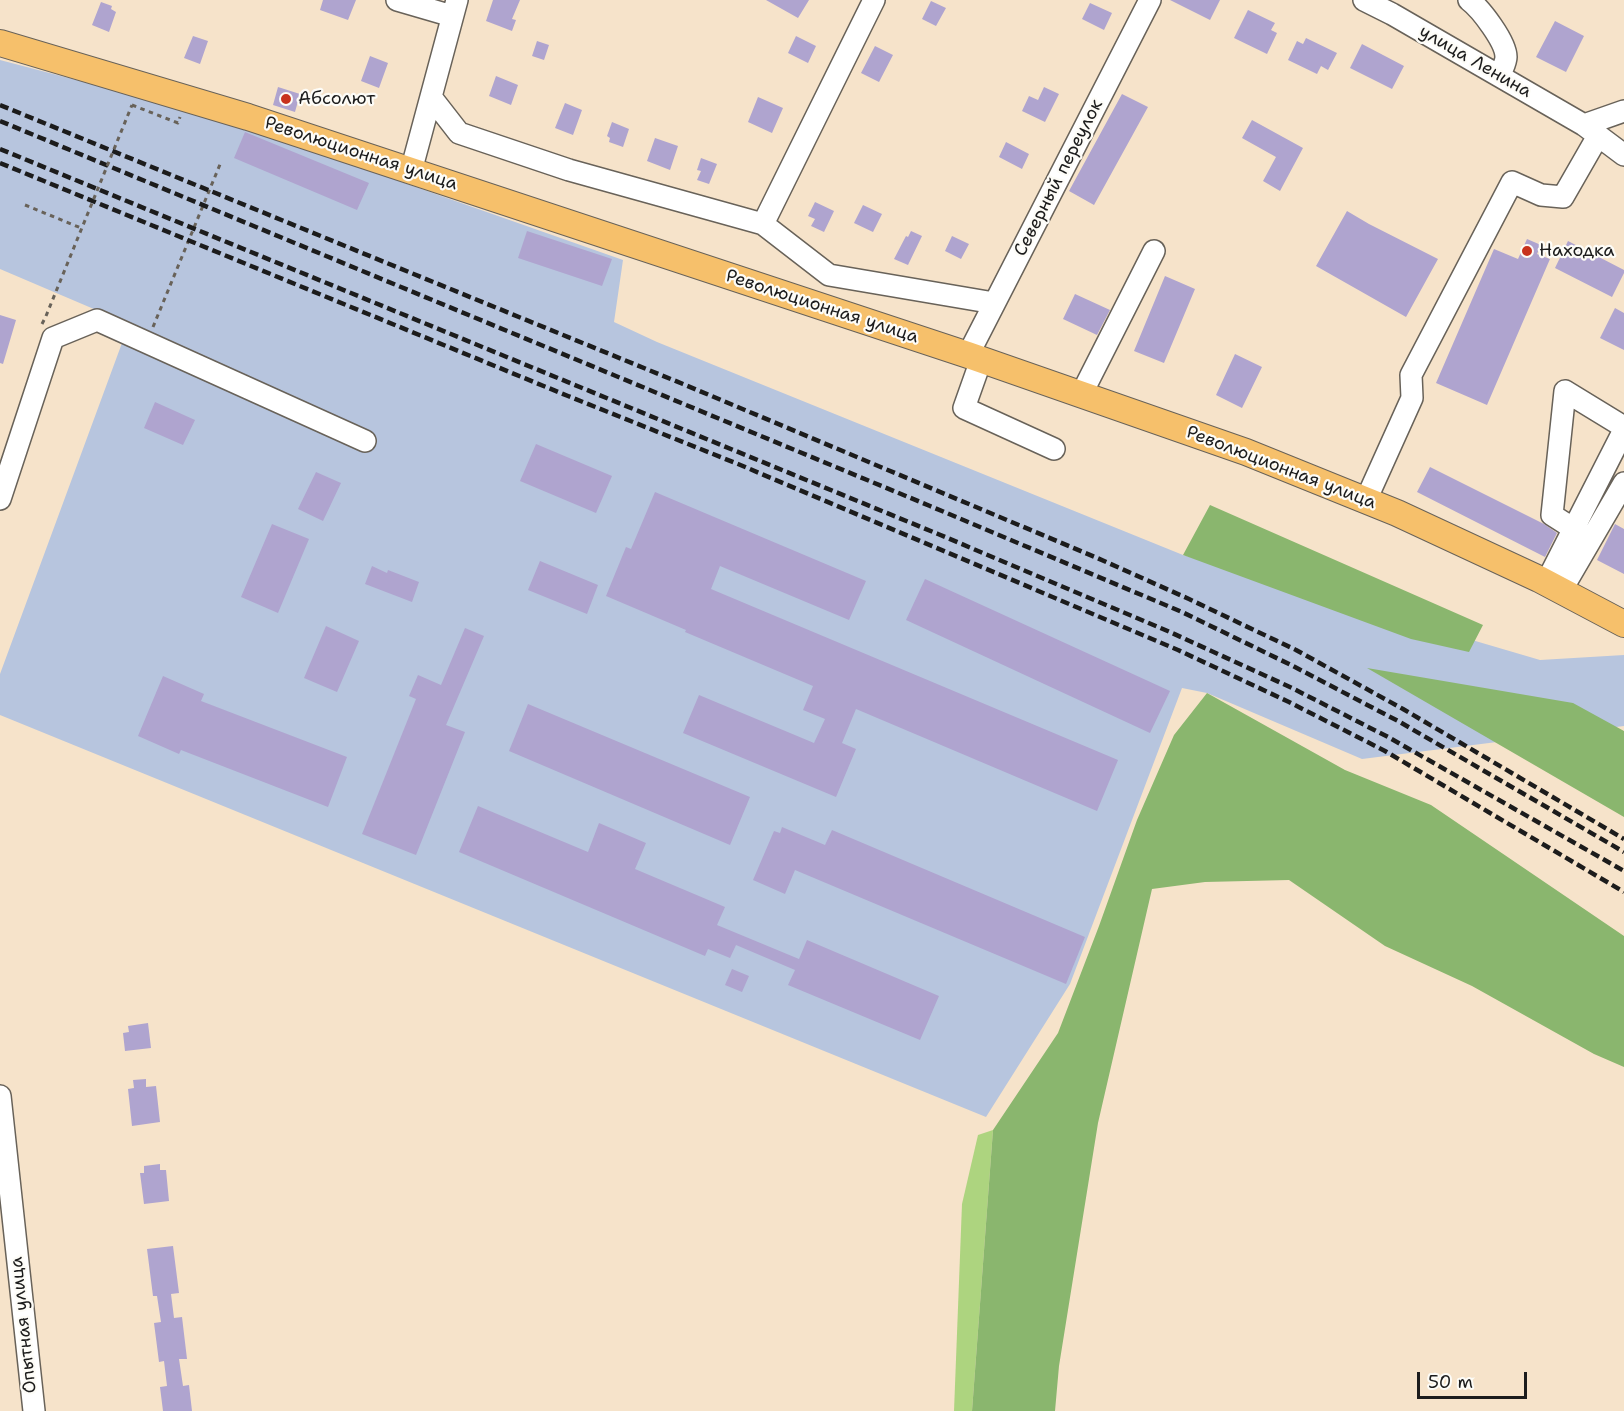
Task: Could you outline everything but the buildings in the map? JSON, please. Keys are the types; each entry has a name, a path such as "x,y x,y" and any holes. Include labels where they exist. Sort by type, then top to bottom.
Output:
{"main road":[{"name":"Революционная улица","path":"0,43 248,117 974,358 1246,452 1397,513 1554,587 1624,624"}],"street":[{"path":"397,0 455,8 411,171"},
{"path":"763,224 873,0"},
{"name":"Северный переулок","path":"1054,449 963,408 974,358 994,303 1150,0"},
{"name":"улица Ленина","path":"1364,0 1591,130 1624,155"},
{"path":"1470,0 1498,35 1506,58 1500,76"},
{"path":"431,97 459,132 569,170 763,224 830,275 994,303"},
{"path":"1366,500 1412,398 1411,375 1512,182 1541,195 1563,197 1591,130 1624,111"},
{"path":"1081,395 1154,251"},
{"path":"818,306 830,275"},
{"path":"0,499 53,338 97,320 365,441"},
{"path":"1554,587 1574,529 1624,428 1565,391 1552,514 1574,529"},
{"path":"1554,587 1618,508 1624,483"},
{"name":"Опытная улица","path":"0,1096 34,1411"}],"path":[{"path":"46,316 132,105 178,123"},
{"path":"147,343 221,162"},
{"path":"25,205 81,228"}],"shaded area":[{"path":"0,60 217,117 623,260 614,322 657,342 1183,555 1540,660 1624,655 1624,726 1362,759 1207,693 1182,688 1070,984 986,1117 0,715 0,674 129,324 0,269"}],"green space":[{"path":"1210,505 1483,625 1469,652 1411,639 1183,555"},
{"path":"1367,668 1573,703 1624,731 1624,817"},
{"path":"1207,693 1345,770 1431,805 1624,936 1624,1067 1594,1054 1472,986 1385,946 1289,880 1205,882 1152,889 1098,1123 1059,1366 1055,1411 972,1411 993,1130 1058,1033 1137,820 1174,735"},
{"path":"993,1130 972,1411 954,1411 962,1204 978,1135"}],"railway":[{"path":"0,105 683,384 1095,557 1189,599 1296,650 1403,709 1624,839"},
{"path":"0,121 1182,612 1398,721 1624,852"},
{"path":"0,149 938,534 1170,632 1292,688 1388,737 1624,871"},
{"path":"0,163 738,464 1178,650 1289,702 1385,751 1624,892"}],"place":[{"name":"Абсолют","path":"286,99"},
{"name":"Находка","path":"1527,251"}]}
